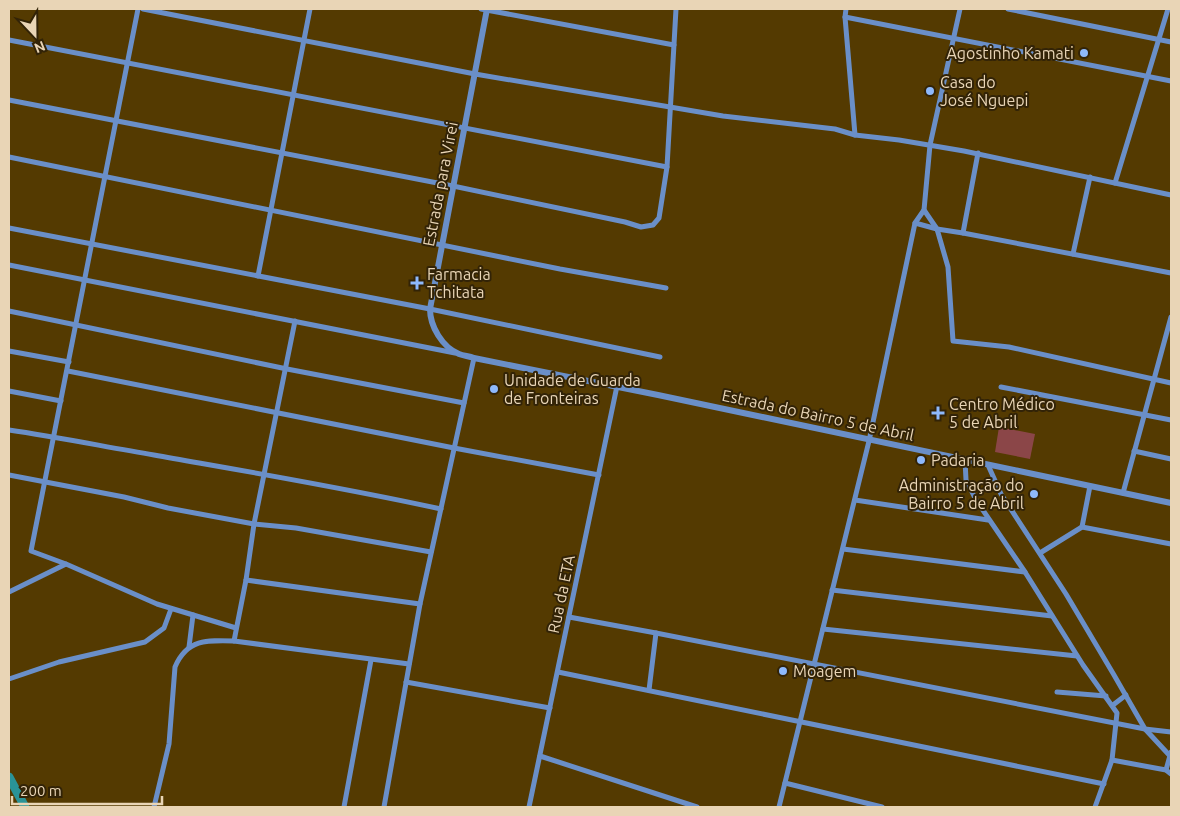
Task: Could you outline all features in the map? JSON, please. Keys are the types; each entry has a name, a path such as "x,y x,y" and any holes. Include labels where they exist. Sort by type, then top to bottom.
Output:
{"street":[{"path":"138,9 31,551 66,564 157,604 236,628"},
{"path":"144,9 475,74 723,116 835,129 856,136 930,145 1171,195"},
{"path":"258,276 310,9"},
{"path":"485,9 674,46"},
{"name":"Estrada para Virei","path":"458,354 448,347 435,329 430,316 430,309 475,74 485,9"},
{"path":"9,100 453,186 641,227 653,225 660,218 667,167 676,9"},
{"path":"846,9 845,16 856,136"},
{"path":"778,807 855,500 915,223 924,210 930,145 952,38 960,9"},
{"path":"1008,9 1171,42"},
{"path":"1115,182 1168,9"},
{"path":"845,16 1171,81"},
{"path":"9,40 667,167"},
{"path":"963,232 978,154"},
{"path":"9,157 560,269 666,288"},
{"path":"1073,254 1090,177"},
{"path":"924,210 937,229 948,267 953,341 1008,348 1171,383"},
{"path":"915,223 937,229 963,232 1171,273"},
{"path":"9,228 430,309 660,357"},
{"path":"9,265 458,354"},
{"path":"9,310 287,369 464,403"},
{"path":"1123,493 1171,317"},
{"path":"234,641 246,580 254,524 276,412 287,369 295,322"},
{"path":"9,350 69,362"},
{"name":"Estrada do Bairro 5 de Abril","path":"458,354 1171,503"},
{"path":"384,807 420,604 474,358"},
{"path":"68,371 599,475"},
{"name":"Rua da ETA","path":"529,807 617,386"},
{"path":"1001,387 1171,420"},
{"path":"9,392 61,401"},
{"path":"9,430 55,436 342,488 441,508"},
{"path":"1134,451 1171,459"},
{"path":"965,460 966,480 988,520 1025,572 1077,656 1118,713 1112,760 1095,807"},
{"path":"988,465 1001,494 1040,553 1145,729 1171,755 1169,772 1112,760"},
{"path":"9,475 254,524 296,528 431,552"},
{"path":"1082,527 1090,486"},
{"path":"855,500 988,520"},
{"path":"1040,553 1082,527 1171,544"},
{"path":"843,549 1025,572"},
{"path":"9,592 66,564"},
{"path":"246,580 420,604"},
{"path":"832,590 1052,616"},
{"path":"9,680 59,662 139,644 164,628 171,609"},
{"path":"189,648 193,615"},
{"path":"569,617 1117,724 1171,732"},
{"path":"823,630 1077,656"},
{"path":"648,690 656,633"},
{"path":"154,807 169,744 175,667 179,657 189,648 206,640 234,641 409,664"},
{"path":"344,807 371,660"},
{"path":"558,672 1104,784"},
{"path":"406,682 550,708"},
{"path":"1057,692 1106,696"},
{"path":"1113,705 1126,695"},
{"path":"540,756 697,807"},
{"path":"784,783 882,807"}],"shaded area":[{"path":"999,427 1035,434 1030,459 995,452"}],"waterway":[{"path":"9,777 25,807"}],"place":[{"name":"Agostinho Kamati","path":"1084,53"},
{"name":"Casa do José Nguepi","path":"930,91"},
{"name":"Farmacia Tchitata","path":"417,283"},
{"name":"Unidade de Guarda de Fronteiras","path":"494,389"},
{"name":"Centro Médico 5 de Abril","path":"938,413"},
{"name":"Padaria","path":"921,460"},
{"name":"Administração do Bairro 5 de Abril","path":"1034,494"},
{"name":"Moagem","path":"783,671"}]}
